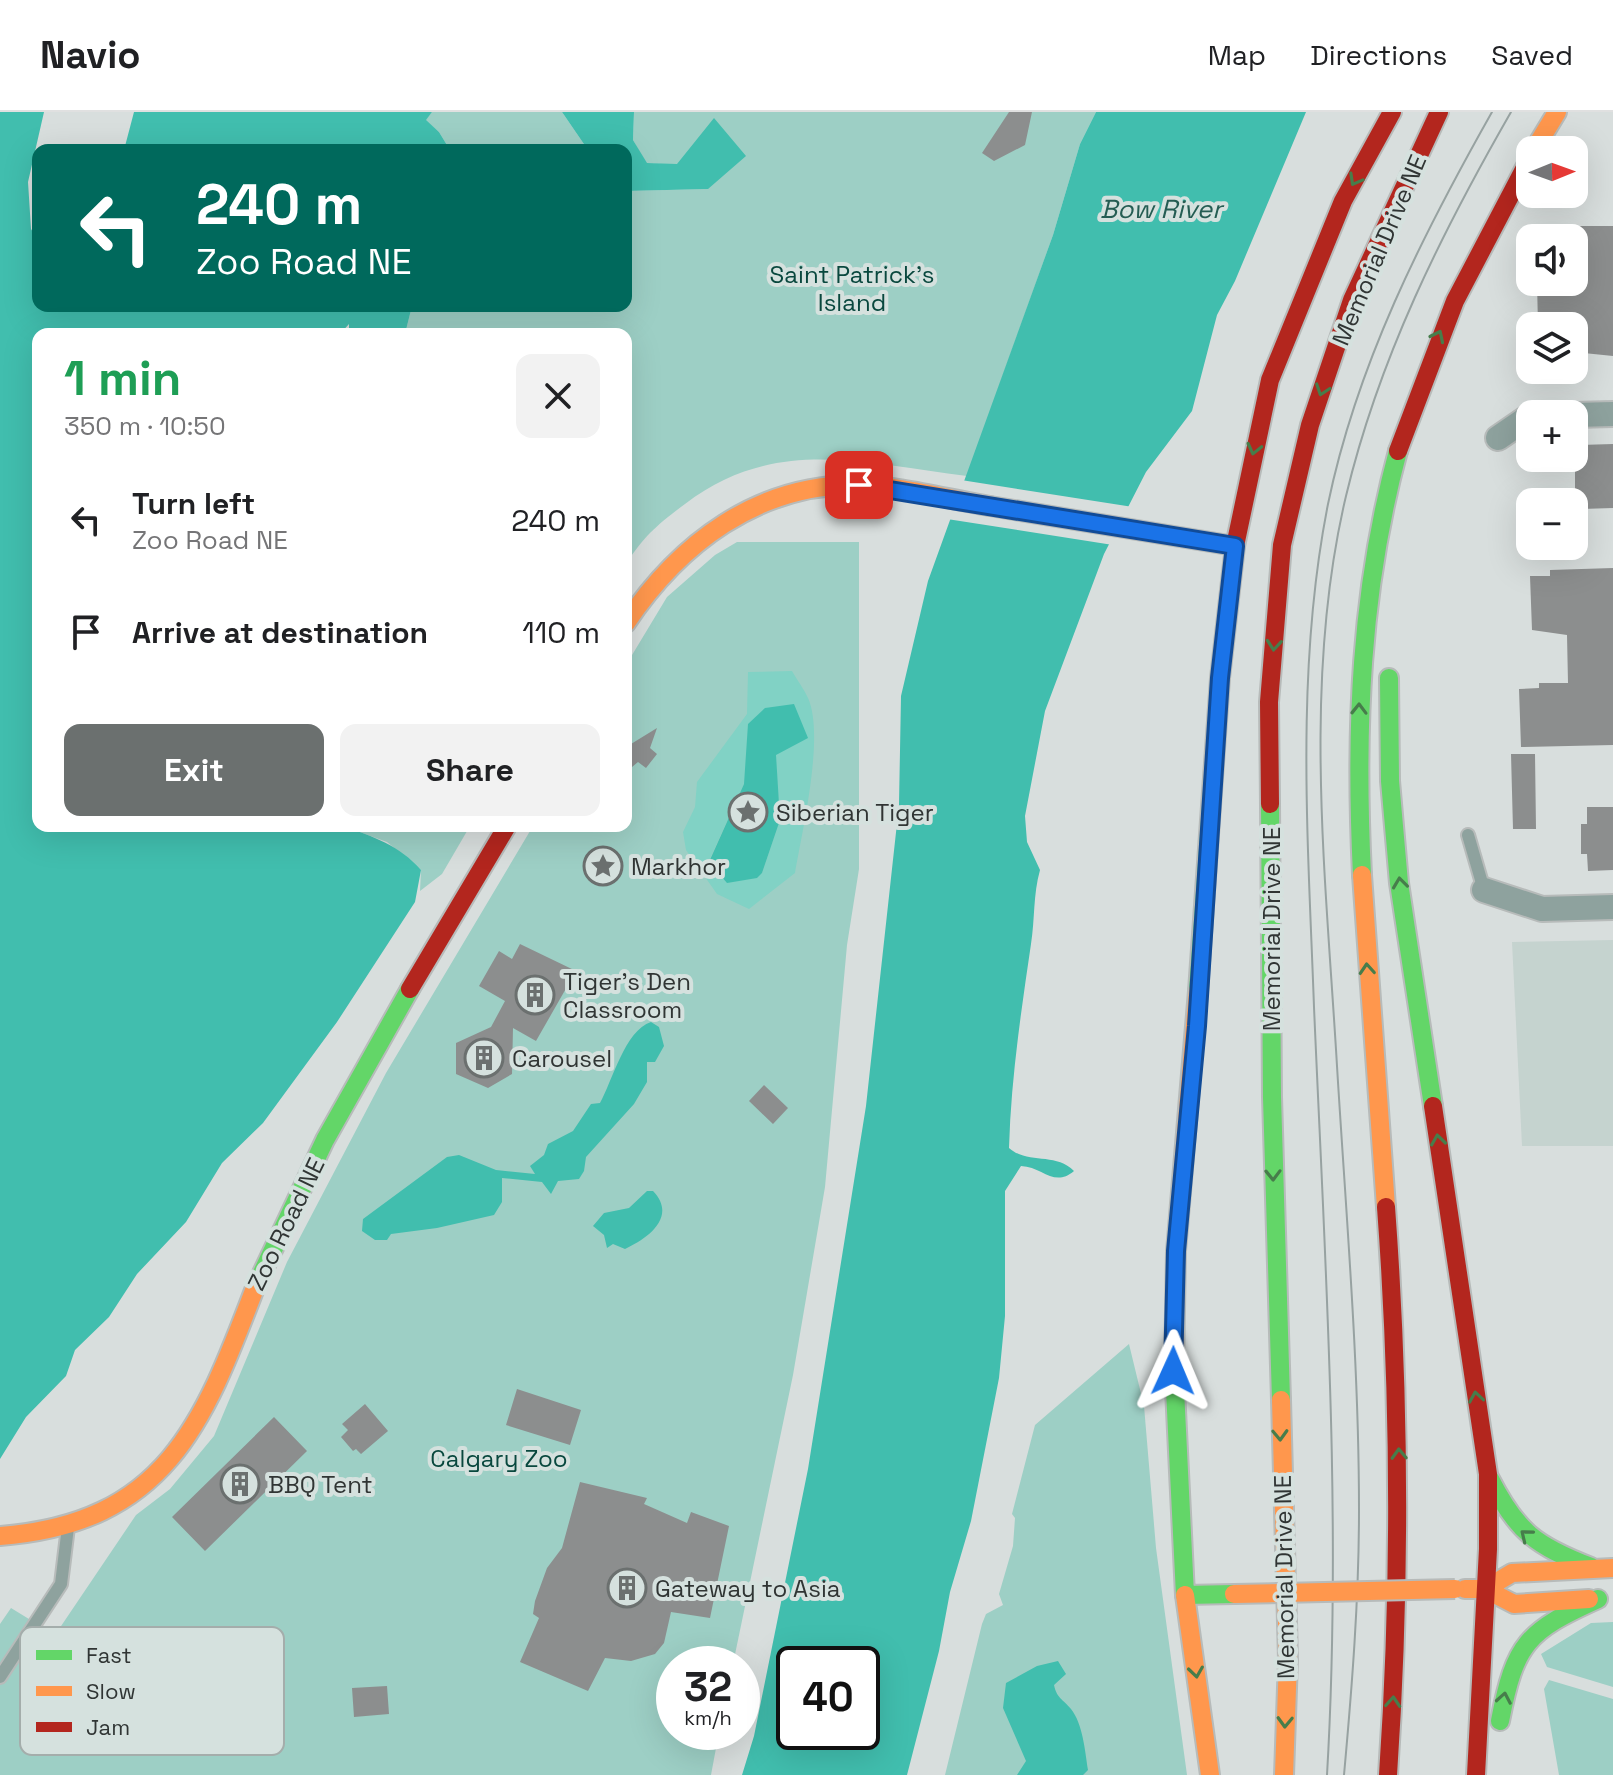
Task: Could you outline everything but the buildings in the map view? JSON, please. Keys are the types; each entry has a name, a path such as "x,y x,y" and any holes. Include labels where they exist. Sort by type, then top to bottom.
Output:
{"main road":[{"path":"1210,1775 1185,1595 1173,1401 1176,1251 1205,912 1220,678 1235,546 1270,380 1343,201 1392,112"},
{"name":"Memorial Drive NE","path":"1284,1775 1288,1659 1272,1097 1269,702 1282,545 1310,425 1352,300 1439,112"},
{"path":"1542,136 1557,112"},
{"path":"1388,1775 1398,1628 1399,1472 1394,1326 1363,913 1357,778 1365,605 1393,462 1430,351 1491,223 1516,181"},
{"path":"1393,462 1403,510"},
{"path":"632,614 662,571 703,534 750,507 787,493 832,485 920,495 1235,546"},
{"path":"1390,666 1390,781 1399,883 1488,1474 1476,1775"},
{"name":"Zoo Road NE","path":"0,1536 37,1535 68,1527 119,1503 152,1479 198,1423 271,1248 338,1118 504,832"},
{"path":"1488,1474 1511,1522 1523,1536 1549,1552 1591,1567"},
{"path":"1485,1589 1512,1573 1613,1568"},
{"path":"1185,1595 1485,1589 1514,1604 1605,1599"},
{"path":"1491,1775 1508,1674 1522,1642 1550,1620 1605,1599"}],"street":[{"path":"1588,415 1613,414"},
{"path":"1498,438 1516,426"},
{"path":"1484,890 1542,909 1613,907"}],"lane":[{"path":"1468,835 1484,890"},
{"path":"33,1627 61,1584 68,1527"},
{"path":"0,1677 20,1647"}],"shaded area":[{"path":"792,671 808,698 814,735 810,784 795,873 749,909 717,894 686,850 683,832 695,807 697,782 747,714 748,672","holes":["794,704 775,755 780,820 762,873 757,878 709,861 744,784"]},
{"path":"1613,940 1613,1146 1522,1146 1512,942"}],"green space":[{"path":"432,112 562,112 584,144 446,144 439,132 425,120"},
{"name":"Saint Patrick's Island","path":"634,112 1096,112 1080,144 1053,235 967,476 857,461 787,462 753,469 719,482 675,511 645,538 632,556 632,328 406,328 410,312 632,312 632,191 708,189 677,165 646,163 633,140"},
{"name":"Calgary Zoo","path":"737,542 859,542 859,869 847,945 825,1187 793,1375 737,1646 656,1646 656,1750 716,1750 711,1775 0,1775 0,1624 11,1608 42,1627 20,1627 20,1755 284,1755 284,1627 60,1627 136,1515 170,1489 214,1436 287,1262 386,1073 529,832 632,832 632,655 667,597 715,555"},
{"path":"360,832 466,832 442,874 420,891 421,870 387,842"},
{"path":"1129,1344 1144,1406 1156,1548 1187,1775 945,1775 982,1624 986,1614 1003,1605 999,1594 1013,1546 1015,1518 1012,1514 1035,1425"},
{"path":"1613,1622 1613,1687 1547,1667 1541,1654 1591,1623"},
{"path":"1549,1680 1613,1699 1613,1775 1559,1775 1544,1689"}],"water":[{"path":"0,112 44,112 37,144 32,144 28,182 32,231 32,312 410,312 406,328 349,328 349,324 345,328 32,328 32,832 360,832 395,848 421,870 415,902 337,1022 263,1123 222,1163 186,1222 137,1274 109,1317 75,1350 66,1376 26,1417 0,1459"},
{"path":"134,112 432,112 426,120 446,144 126,144"},
{"path":"562,112 634,112 633,140 647,163 677,164 714,118 746,156 708,189 632,191 632,144 584,144"},
{"name":"Bow River","path":"1096,112 1306,112 1235,281 1217,315 1192,411 1146,472 1104,554 1045,711 1025,816 1027,842 1040,870 1017,1046 1009,1148 1024,1156 1067,1165 1074,1171 1060,1178 1021,1166 1005,1191 1005,1316 999,1378 971,1521 950,1592 939,1651 907,1775 742,1775 750,1750 760,1750 760,1706 808,1469 866,1106 899,805 901,696 928,581 1053,235 1080,144"},
{"path":"794,704 808,738 776,755 780,820 762,873 757,878 727,883 709,862 744,784 748,724 765,708"},
{"path":"651,1022 659,1027 664,1046 655,1062 647,1062 647,1082 634,1104 586,1157 579,1179 558,1181 551,1194 542,1182 502,1178 502,1202 494,1215 437,1228 391,1234 387,1240 375,1240 362,1231 363,1219 447,1157 459,1155 496,1170 535,1174 530,1166 544,1155 548,1144 573,1131 591,1104 600,1103 627,1046 642,1027"},
{"path":"647,1191 653,1191 660,1201 662,1210 657,1226 625,1249 613,1244 607,1248 604,1235 593,1226 604,1213 629,1208"},
{"path":"1058,1661 1066,1674 1054,1685 1055,1690 1078,1722 1088,1770 1083,1775 1017,1775 1026,1761 1003,1708 1006,1683 1037,1666"}],"pier":[{"path":"961,480 1133,507 1113,545 947,519"}],"tram line":[{"path":"1327,1775 1333,1583 1332,1487 1307,818 1307,692 1311,629 1328,504 1356,401 1374,351 1417,254 1492,112"},
{"path":"1344,1775 1359,1543 1358,1454 1351,1288 1323,852 1321,708 1324,637 1346,496 1376,395 1394,346 1437,251 1511,112"}],"traffic: fast":[{"path":"1362,875 1359,767 1363,662 1375,556 1398,451"},
{"path":"990,506 1235,546 1220,678 1198,991"},
{"path":"1389,678 1390,781 1399,883 1433,1106"},
{"path":"1270,804 1272,1097 1281,1400"},
{"path":"255,1288 325,1140 410,989"},
{"path":"1174,1369 1185,1595 1234,1594"},
{"path":"1490,1479 1509,1512 1530,1535 1556,1552 1591,1567"},
{"path":"1500,1721 1512,1674 1528,1643 1555,1621 1598,1599"}],"traffic: slow":[{"path":"1542,136 1557,112"},
{"path":"632,615 670,568 696,544 754,507 786,495 821,487 857,485 907,490 990,506"},
{"path":"1362,875 1386,1207"},
{"path":"1174,1369 1176,1251 1198,991"},
{"path":"0,1536 56,1527 102,1511 139,1488 170,1458 195,1423 216,1383 255,1288"},
{"path":"1281,1400 1288,1659 1284,1775"},
{"path":"1485,1589 1512,1573 1613,1568"},
{"path":"1234,1594 1455,1589"},
{"path":"1465,1589 1485,1589 1514,1604 1589,1599"},
{"path":"1185,1595 1210,1775"}],"traffic: jam":[{"path":"1235,546 1270,380 1343,201 1392,112"},
{"path":"1270,804 1269,702 1282,545 1310,425 1352,300 1439,112"},
{"path":"1398,451 1455,301 1516,185"},
{"path":"410,989 503,832"},
{"path":"1433,1106 1488,1474 1488,1549 1476,1775"},
{"path":"1386,1207 1394,1349 1397,1491 1395,1633 1388,1775"}],"place":[{"name":"Siberian Tiger","path":"748,812"},
{"name":"Markhor","path":"603,866"},
{"name":"Tiger's Den Classroom","path":"535,995"},
{"name":"Carousel","path":"484,1058"},
{"name":"BBQ Tent","path":"240,1484"},
{"name":"Gateway to Asia","path":"627,1588"}],"route":[{"path":"859,485 1235,546 1220,678 1197,1026 1176,1251 1173,1371"}]}
